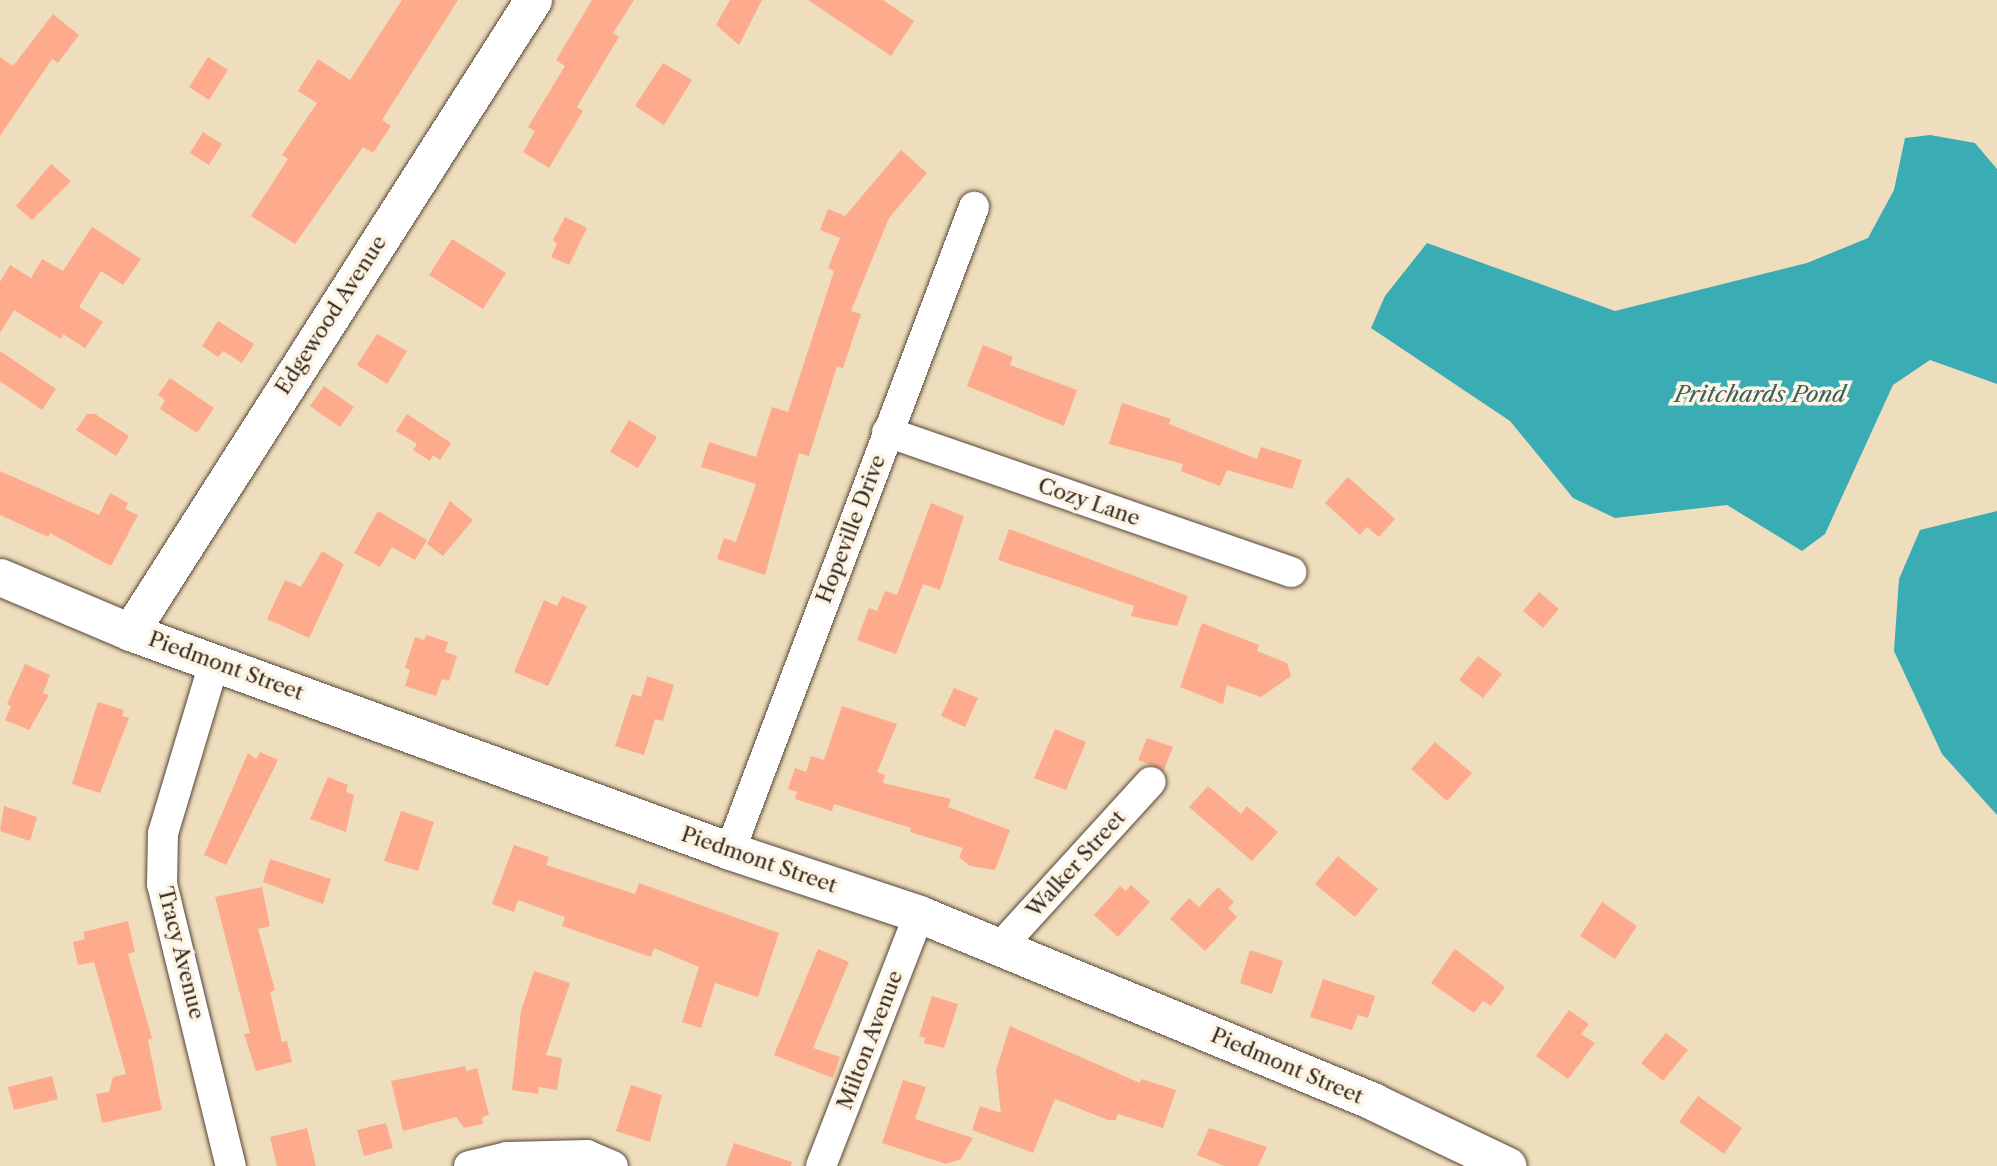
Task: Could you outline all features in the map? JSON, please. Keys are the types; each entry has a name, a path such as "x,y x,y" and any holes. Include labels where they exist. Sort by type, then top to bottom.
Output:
{"street":[{"name":"Edgewood Avenue","path":"130,632 533,0"},
{"name":"Hopeville Drive","path":"730,851 974,207"},
{"name":"Cozy Lane","path":"887,432 1291,572"},
{"name":"Piedmont Street","path":"0,578 130,632 215,660 730,851 919,914 1374,1102 1508,1166"},
{"name":"Tracy Avenue","path":"215,660 163,833 162,884 231,1166"},
{"name":"Walker Street","path":"1001,946 1151,782"},
{"name":"Milton Avenue","path":"821,1166 919,914"},
{"path":"469,1166 507,1157 587,1155 612,1166"}],"water":[{"name":"Pritchards Pond","path":"1930,135 1975,143 1997,169 1997,384 1930,360 1893,385 1825,534 1802,551 1727,505 1615,518 1573,498 1510,421 1371,328 1385,296 1427,243 1615,311 1807,263 1868,238 1894,190 1905,138"},
{"path":"1997,511 1997,815 1942,754 1894,651 1899,579 1920,530"}],"building":[{"path":"402,0 458,0 382,120 391,126 373,153 363,147 295,244 251,216 288,159 282,155 317,103 298,91 318,59 350,80"},
{"path":"592,0 634,0 613,33 619,37 577,107 583,111 549,168 523,152 535,131 528,127 565,66 556,60"},
{"path":"730,0 762,0 739,45 716,25"},
{"path":"808,0 883,0 914,21 891,56"},
{"path":"53,14 79,35 58,63 52,59 0,136 0,57 13,66"},
{"path":"208,57 228,70 209,100 189,87"},
{"path":"663,63 692,80 664,125 635,106"},
{"path":"203,132 222,144 209,165 190,153"},
{"path":"901,150 927,173 889,218 851,311 861,314 843,368 837,366 809,456 799,453 765,575 717,559 724,538 736,542 756,484 701,467 709,442 756,457 772,407 788,412 834,271 828,268 840,238 820,230 828,209 845,216"},
{"path":"51,164 71,181 32,220 16,206"},
{"path":"565,217 587,228 569,265 551,257 557,244 553,240"},
{"path":"92,227 141,259 123,285 101,271 79,307 103,322 85,348 63,334 61,339 14,310 0,333 0,282 10,265 31,278 42,259 63,271"},
{"path":"452,239 506,273 483,309 429,275"},
{"path":"218,321 254,344 242,363 223,351 218,357 202,346"},
{"path":"377,334 407,351 387,384 357,365"},
{"path":"983,345 1013,357 1010,365 1077,390 1064,426 967,386"},
{"path":"0,351 56,389 42,410 0,381"},
{"path":"170,378 214,408 197,433 160,409 165,400 158,395"},
{"path":"324,386 354,407 340,427 310,406"},
{"path":"1122,403 1171,419 1169,424 1257,459 1261,447 1302,460 1292,489 1227,470 1220,486 1181,471 1183,464 1109,444"},
{"path":"87,414 95,414 129,436 116,456 76,430"},
{"path":"407,414 451,443 440,460 433,455 430,461 413,450 417,444 396,431"},
{"path":"629,420 657,437 638,468 610,452"},
{"path":"0,471 99,515 110,493 128,503 125,509 138,515 111,566 50,533 48,537 0,515"},
{"path":"1348,477 1395,519 1379,537 1367,527 1360,535 1325,503"},
{"path":"450,501 473,520 443,556 427,544"},
{"path":"931,503 964,516 940,590 923,584 896,654 857,640 869,608 877,611 885,591 897,595"},
{"path":"378,511 427,540 415,560 392,547 380,567 354,553"},
{"path":"1009,529 1188,596 1177,626 1131,616 1134,606 998,560"},
{"path":"322,551 344,564 309,638 267,619 285,580 301,587"},
{"path":"1539,592 1559,609 1543,628 1523,611"},
{"path":"562,596 587,606 548,686 514,672 544,600 557,606"},
{"path":"1202,623 1259,645 1257,651 1287,663 1291,676 1261,697 1227,685 1223,704 1180,687"},
{"path":"426,635 448,642 445,652 457,656 449,681 442,679 436,696 405,686 410,670 405,668 415,637 424,640"},
{"path":"1478,656 1502,674 1483,698 1459,680"},
{"path":"25,664 50,675 43,693 49,695 29,730 5,720 11,706 7,704"},
{"path":"647,676 674,685 663,721 655,719 644,755 615,746 632,694 641,697"},
{"path":"954,688 978,698 965,727 941,716"},
{"path":"98,702 124,710 122,716 129,718 100,793 72,784"},
{"path":"842,706 897,724 877,772 885,775 883,783 951,799 948,807 1010,830 995,870 970,866 959,857 963,848 910,832 911,828 834,804 832,811 795,799 797,792 788,789 795,768 806,772 811,756 824,760"},
{"path":"1055,729 1086,742 1066,790 1034,778"},
{"path":"1147,738 1173,747 1164,770 1138,760"},
{"path":"1435,742 1472,773 1447,801 1411,769"},
{"path":"260,752 278,760 226,865 204,855 248,753 256,759"},
{"path":"328,777 348,785 346,792 354,795 346,832 310,819"},
{"path":"1208,786 1241,814 1247,806 1278,832 1252,861 1189,807"},
{"path":"4,806 37,817 30,841 0,831"},
{"path":"401,811 434,822 418,871 384,861"},
{"path":"514,845 549,857 546,865 635,894 639,883 779,933 758,997 715,983 701,1028 682,1022 699,967 654,948 651,957 562,926 565,917 518,900 514,912 492,904"},
{"path":"1338,856 1378,889 1355,917 1315,884"},
{"path":"270,859 331,879 323,904 263,882"},
{"path":"1131,885 1150,902 1118,937 1094,915 1120,886 1126,891"},
{"path":"262,887 270,926 258,929 275,990 270,992 282,1042 287,1041 292,1062 256,1071 244,1034 250,1033 215,897"},
{"path":"1218,887 1234,902 1228,908 1237,917 1205,951 1170,919 1189,898 1199,907"},
{"path":"1602,902 1637,926 1615,959 1580,936"},
{"path":"128,921 135,952 128,954 152,1038 148,1040 162,1110 102,1123 96,1094 109,1092 113,1077 126,1074 94,962 78,965 73,942 85,939 83,932"},
{"path":"818,949 849,962 813,1048 840,1057 833,1078 774,1055"},
{"path":"1455,949 1505,987 1491,1006 1483,1001 1474,1013 1431,983"},
{"path":"1250,950 1283,961 1272,994 1240,983"},
{"path":"534,971 570,983 546,1055 562,1058 557,1090 539,1087 538,1094 512,1090 521,1011"},
{"path":"1323,979 1375,996 1368,1018 1358,1015 1352,1030 1310,1017"},
{"path":"932,996 958,1004 944,1048 924,1043 925,1038 919,1036"},
{"path":"1569,1010 1589,1024 1581,1034 1595,1043 1568,1079 1536,1056"},
{"path":"1010,1026 1140,1083 1141,1079 1176,1090 1163,1128 1118,1114 1116,1120 1108,1120 1055,1099 1033,1153 972,1130 980,1106 1001,1113 996,1070"},
{"path":"1666,1033 1688,1050 1663,1081 1641,1063"},
{"path":"465,1066 467,1071 477,1068 489,1115 482,1117 483,1124 464,1128 456,1117 403,1131 391,1081"},
{"path":"52,1076 58,1099 14,1110 8,1087"},
{"path":"903,1080 926,1087 915,1119 973,1138 961,1159 946,1164 882,1143"},
{"path":"631,1085 662,1095 650,1142 616,1131"},
{"path":"1698,1096 1742,1128 1724,1154 1679,1122"},
{"path":"386,1123 393,1148 364,1156 357,1130"},
{"path":"307,1128 316,1166 277,1166 270,1137"},
{"path":"1209,1128 1267,1147 1258,1166 1224,1166 1197,1155"},
{"path":"734,1143 792,1162 791,1166 726,1166"}]}
